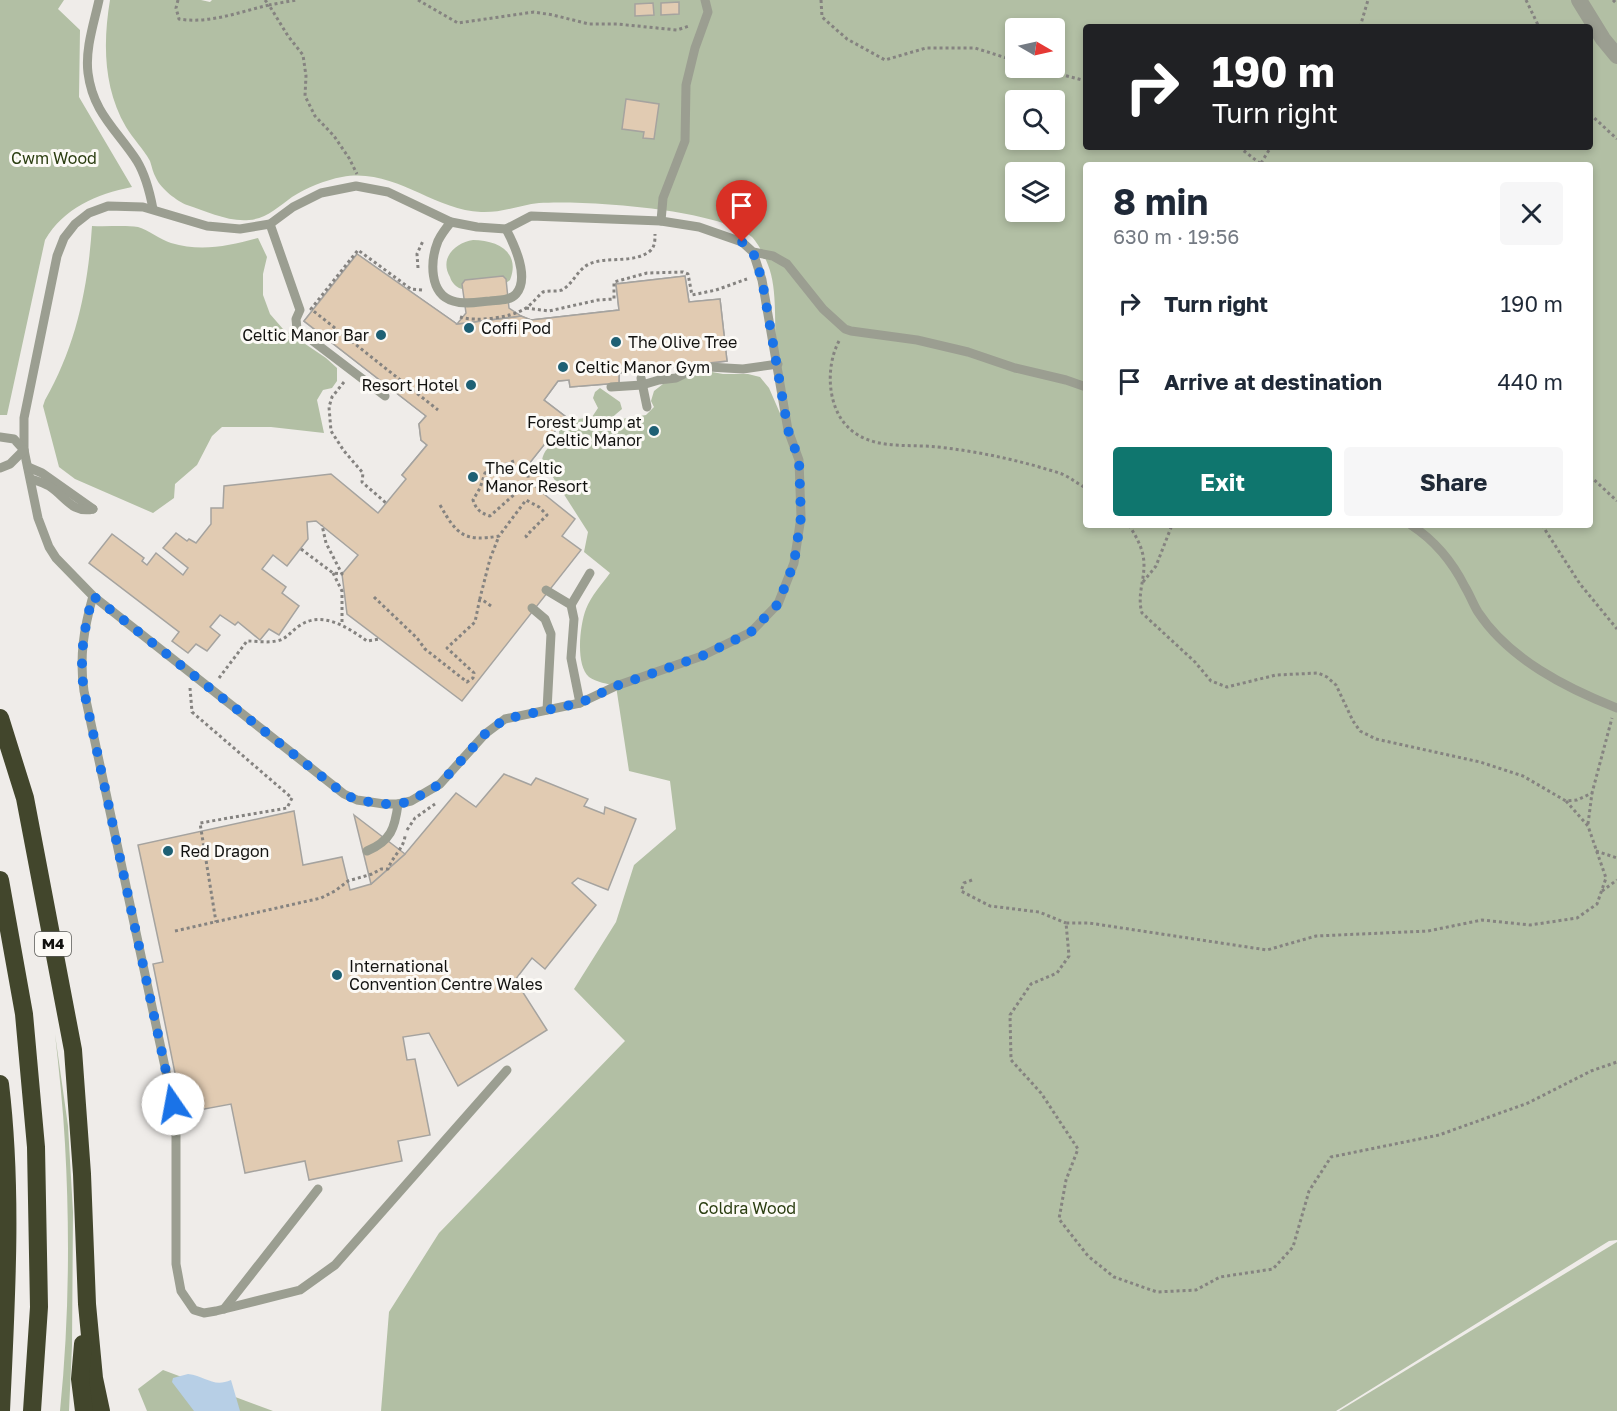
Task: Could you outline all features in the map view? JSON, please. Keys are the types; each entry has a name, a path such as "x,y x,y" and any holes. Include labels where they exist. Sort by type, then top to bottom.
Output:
{"highway":[{"name":"M4","path":"0,718 25,798 73,1050 82,1174 87,1304 94,1378 101,1411"},
{"name":"M4","path":"0,880 24,1014 36,1147 39,1307 33,1411"},
{"path":"0,1084 4,1116 8,1208 1,1411"},
{"name":"M4","path":"84,1411 80,1379 87,1304"}],"street":[{"path":"1579,0 1603,39 1617,56"}],"lane":[{"path":"99,0 88,52 91,90 106,122 143,172 153,209"},
{"path":"658,220 663,198 685,141 686,85 708,12 705,0"},
{"path":"356,186 388,192 451,222 477,227 506,229 531,216 658,220 699,227 742,242 753,252 759,271 778,364 788,430 799,460 801,517 794,563 778,604 751,632 702,656 616,686 580,703 515,716 497,724 480,739 440,784 411,801 398,804 370,803 344,794 93,596 48,547 38,518 24,450 24,417 52,276 64,238 75,224 98,208 120,205 153,209 207,226 246,228 270,224 293,207 321,193 356,186"},
{"path":"451,222 439,240 434,253 432,274 438,291 451,301 465,303 508,298 516,294 521,284 520,268 517,249 506,229"},
{"path":"270,224 300,310 296,319 297,329 315,345 352,369 367,384 385,396"},
{"path":"753,252 773,256 787,264 823,309 845,329 916,340 968,352 1015,368 1083,386"},
{"path":"611,387 676,378 690,371 709,368 743,369 778,364"},
{"path":"641,382 647,407"},
{"path":"0,436 14,439 24,450"},
{"path":"0,468 10,464 24,450"},
{"path":"28,468 42,473 93,509 86,511 75,508 50,486 31,479"},
{"path":"1414,528 1440,550 1464,585 1478,612 1502,640 1547,675 1616,708"},
{"path":"580,703 571,658 574,620 571,606 590,573"},
{"path":"546,590 571,606"},
{"path":"93,596 82,645 81,668 84,691 174,1112 178,1276 181,1291 194,1310 204,1313 224,1310 300,1290 335,1265 507,1070"},
{"path":"532,608 545,619 551,634 547,710"},
{"path":"367,851 378,847 389,836 395,824 398,804"},
{"path":"224,1310 318,1189"}],"path":[{"path":"178,0 176,8 179,19 189,21 206,21 296,0"},
{"path":"265,0 303,55 306,76 305,96 315,116 334,136 349,158 357,176 356,186"},
{"path":"418,0 458,23 534,12 589,24 617,24 678,30 694,24 703,25"},
{"path":"821,0 822,17 846,39 885,60 926,48 975,48 1005,58"},
{"path":"1361,24 1368,0"},
{"path":"1527,0 1538,24"},
{"path":"1613,0 1617,4"},
{"path":"1065,75 1083,80"},
{"path":"1593,117 1617,139"},
{"path":"1243,150 1258,162"},
{"path":"457,316 487,320 512,314 526,308 543,291 564,289 583,268 590,264 649,252 654,246 658,220"},
{"path":"420,276 417,254 420,244 426,237"},
{"path":"430,297 422,290 411,289 358,250 311,309 438,410"},
{"path":"526,308 549,311 598,300 615,299 614,282 647,273 683,272 688,274 692,295 716,291 759,271"},
{"path":"421,283 422,290"},
{"path":"845,329 833,352 830,385 836,412 844,424 858,436 882,444 936,447 996,455 1062,474 1083,486"},
{"path":"352,369 332,397 329,407 331,431 344,452 363,473 362,482 386,503"},
{"path":"514,461 485,473 473,500 476,508 483,514 490,516 516,493 530,487 528,476 530,466"},
{"path":"1593,479 1617,501"},
{"path":"375,597 417,638 425,649 468,682 473,678 474,673 447,648 475,622 490,559 499,536 526,500 548,515 526,536 528,539"},
{"path":"440,505 451,525 471,539 499,536"},
{"path":"322,525 326,543 342,574 333,573"},
{"path":"1132,528 1141,544 1144,564 1138,602 1142,613 1195,662 1211,681 1227,687 1276,675 1318,673 1327,676 1336,685 1360,731 1376,739 1480,762 1523,776 1566,801 1588,825"},
{"path":"1142,584 1156,566 1171,528"},
{"path":"1544,528 1580,584 1617,629"},
{"path":"301,549 333,573 342,591 342,625"},
{"path":"480,598 491,606"},
{"path":"211,689 247,641 276,641 288,636 296,627 309,620 327,620 342,625 367,641 380,639"},
{"path":"189,672 192,712 292,798 287,808 200,823 216,922"},
{"path":"972,880 964,883 961,891 990,906 1039,912 1066,923 1089,923 1267,950 1316,936 1428,931 1482,920 1530,925 1577,918 1597,904 1606,878 1588,825 1592,793 1616,708"},
{"path":"1566,801 1577,800 1592,793"},
{"path":"1596,851 1617,858"},
{"path":"1601,892 1617,880"},
{"path":"1066,923 1070,956 1057,973 1031,984 1010,1015 1011,1060 1041,1093 1078,1149 1066,1180 1059,1219 1088,1257 1114,1277 1157,1292 1196,1290 1220,1277 1273,1269 1293,1247 1310,1191 1331,1157 1439,1135 1528,1103 1591,1071 1617,1062"}],"green space":[{"name":"Cwm Wood","path":"0,0 64,0 58,9 80,30 79,97 132,187 94,198 82,204 62,219 45,240 7,415 0,415"},
{"name":"Coldra Wood","path":"110,0 201,0 210,2 212,0 1617,0 1617,1240 1609,1241 1336,1411 381,1411 389,1312 439,1233 625,1041 574,989 616,922 634,865 676,829 670,781 629,771 616,686 589,677 582,663 580,644 586,609 610,573 584,552 588,532 542,460 543,456 550,447 560,443 559,431 579,419 592,417 598,408 593,398 595,392 600,388 620,402 622,409 596,431 622,419 646,415 654,407 651,401 654,391 663,384 701,370 760,377 769,388 786,427 776,355 771,275 759,246 752,237 735,227 711,219 650,208 560,202 539,203 496,211 463,210 396,183 361,176 329,180 303,190 266,215 255,219 225,218 179,201 158,182 150,161 118,112 109,81 106,48"},
{"path":"92,226 138,227 171,243 193,247 226,245 258,238 267,257 263,274 263,295 270,314 283,329 337,368 337,381 332,388 323,390 317,400 324,433 271,427 222,427 212,436 197,465 175,484 174,498 153,513 75,479 59,467 43,406 65,359 79,316 84,294"},
{"path":"473,240 490,242 505,250 512,262 513,270 510,280 506,283 475,289 463,289 455,285 447,270 448,258 460,244"},
{"path":"55,1034 68,1126 73,1212 69,1411 60,1411 67,1311 68,1211 61,1089"},
{"path":"1617,1242 1617,1411 1339,1411"},
{"path":"163,1370 273,1411 147,1411 138,1389"}],"water":[{"path":"188,1374 219,1383 231,1380 240,1411 194,1411 172,1382 173,1378"}],"building":[{"path":"679,2 679,14 661,15 661,3"},
{"path":"653,3 654,15 635,16 635,4"},
{"path":"626,99 659,104 654,139 643,138 644,132 622,129"},
{"name":"Resort Hotel","path":"357,254 457,324 521,316 531,320 619,310 616,284 685,276 689,302 720,299 727,361 619,373 619,383 570,387 569,380 558,381 544,400 566,417 525,469 502,452 452,515 402,475 427,445 421,440 419,424 426,416 304,321"},
{"name":"The Celtic Manor Resort","path":"357,254 457,324 521,316 531,320 619,310 616,284 685,276 689,302 720,299 727,361 619,373 619,383 570,387 569,380 558,381 544,400 566,417 528,465 543,476 534,486 575,519 562,536 581,550 462,701 347,614 342,574 358,555 316,521 307,522 308,539 287,566 273,555 262,569 286,587 282,593 299,606 279,635 269,629 260,640 238,622 235,625 220,615 210,627 220,635 207,651 196,644 188,653 172,641 179,632 89,563 112,534 144,558 142,561 147,565 156,553 183,575 188,568 163,548 176,533 187,541 189,539 196,543 211,524 211,508 223,508 224,486 331,474 378,513 406,479 402,475 427,445 421,440 419,424 426,416 304,321"},
{"path":"503,276 506,279 509,308 521,316 457,324 466,313 462,284 465,280"},
{"name":"International Convention Centre Wales","path":"504,774 531,785 536,778 588,799 584,806 604,814 605,807 636,819 608,890 578,878 572,883 596,905 545,969 532,958 515,980 547,1030 458,1086 429,1033 403,1037 407,1060 415,1059 430,1135 398,1141 402,1161 309,1180 305,1161 245,1173 231,1104 183,1113 153,964 163,962 138,845 294,811 303,865 342,857 350,890 371,884 405,854 456,793 476,807"},
{"path":"354,815 405,854 371,884"}],"place":[{"name":"Coffi Pod","path":"469,328"},
{"name":"Celtic Manor Bar","path":"381,335"},
{"name":"The Olive Tree","path":"616,342"},
{"name":"Celtic Manor Gym","path":"563,367"},
{"name":"Resort Hotel","path":"471,385"},
{"name":"Forest Jump at Celtic Manor","path":"654,431"},
{"name":"The Celtic Manor Resort","path":"473,477"},
{"name":"Red Dragon","path":"168,851"},
{"name":"International Convention Centre Wales","path":"337,975"}],"route":[{"path":"173,1104 84,691 81,668 82,645 93,596 344,794 357,800 384,804 398,804 425,795 454,771 485,734 505,719 580,703 616,686 702,656 751,632 778,604 794,563 801,517 799,460 788,430 762,280 753,252 742,242"}]}
